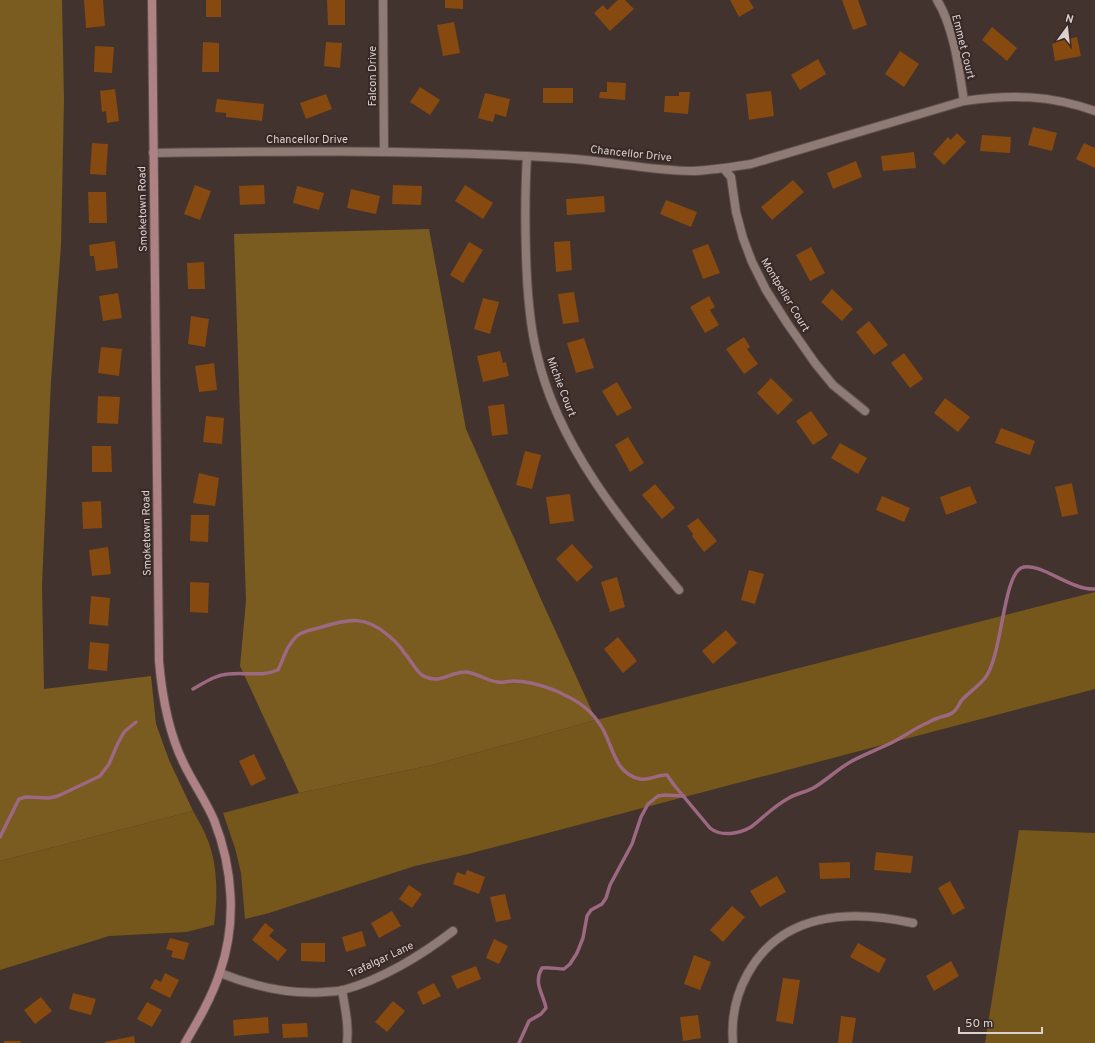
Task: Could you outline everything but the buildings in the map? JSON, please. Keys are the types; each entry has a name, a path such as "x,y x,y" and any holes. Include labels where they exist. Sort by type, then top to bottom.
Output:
{"main road":[{"name":"Smoketown Road","path":"152,0 159,661 161,688 172,734 184,764 213,818 221,840 230,880 230,926 220,972 206,1004 185,1043"}],"street":[{"name":"Falcon Drive","path":"383,0 384,151"},
{"name":"Emmet Court","path":"936,0 942,8 952,38 964,101"},
{"name":"Chancellor Drive","path":"153,153 384,151 527,156 584,160 667,170 724,169 779,157 876,126 964,101 989,97 1040,97 1061,100 1095,111"},
{"name":"Michie Court","path":"527,156 525,192 527,286 530,319 537,355 554,407 589,471 612,507 638,542 679,590"},
{"name":"Montpelier Court","path":"724,169 731,177 736,212 743,238 752,262 766,290 815,363 834,385 865,411"},
{"path":"733,1043 733,1015 740,987 753,964 763,951 789,930 804,924 846,917 870,916 913,923"},
{"name":"Trafalgar Lane","path":"220,972 242,981 266,988 287,991 318,992 342,990 372,979 402,964 431,948 453,931"},
{"path":"342,990 347,1014 347,1043"}],"shaded area":[{"path":"0,0 62,0 64,100 61,245 51,381 42,585 44,689 151,676 156,724 169,760 193,811 0,861"},
{"path":"429,229 466,429 596,720 432,765 299,793 240,666 246,601 234,234"},
{"path":"1095,592 1095,689 468,854 415,866 269,913 245,919 241,873 235,848 223,813 299,793 432,765 596,720"},
{"path":"193,811 202,826 213,857 216,880 214,925 186,932 109,936 0,970 0,861"},
{"path":"1019,830 1095,833 1095,1043 985,1043"}],"waterway":[{"path":"193,689 223,675 265,673 278,670 290,644 303,632 341,622 365,622 380,629 391,638 400,647 415,668 422,675 428,678 440,679 460,672 466,672 494,681 518,681 539,685 573,699 585,707 595,717 604,730 614,756 624,770 631,776 640,779 667,775 710,828 719,833 730,834 751,827 784,801 792,796 815,787 852,761 893,742 932,720 949,715 955,711 961,701 985,678 991,668 1010,586 1015,574 1021,568 1036,568 1076,585 1095,589"},
{"path":"0,837 19,799 26,797 49,798 58,796 100,776 109,764 124,732 136,722"},
{"path":"519,1043 529,1021 541,1014 546,1008 540,988 538,978 539,973 542,968 564,969 570,964 577,953 583,938 587,916 591,910 602,904 606,898 610,885 632,844 641,817 648,804 658,796 684,796"}]}
